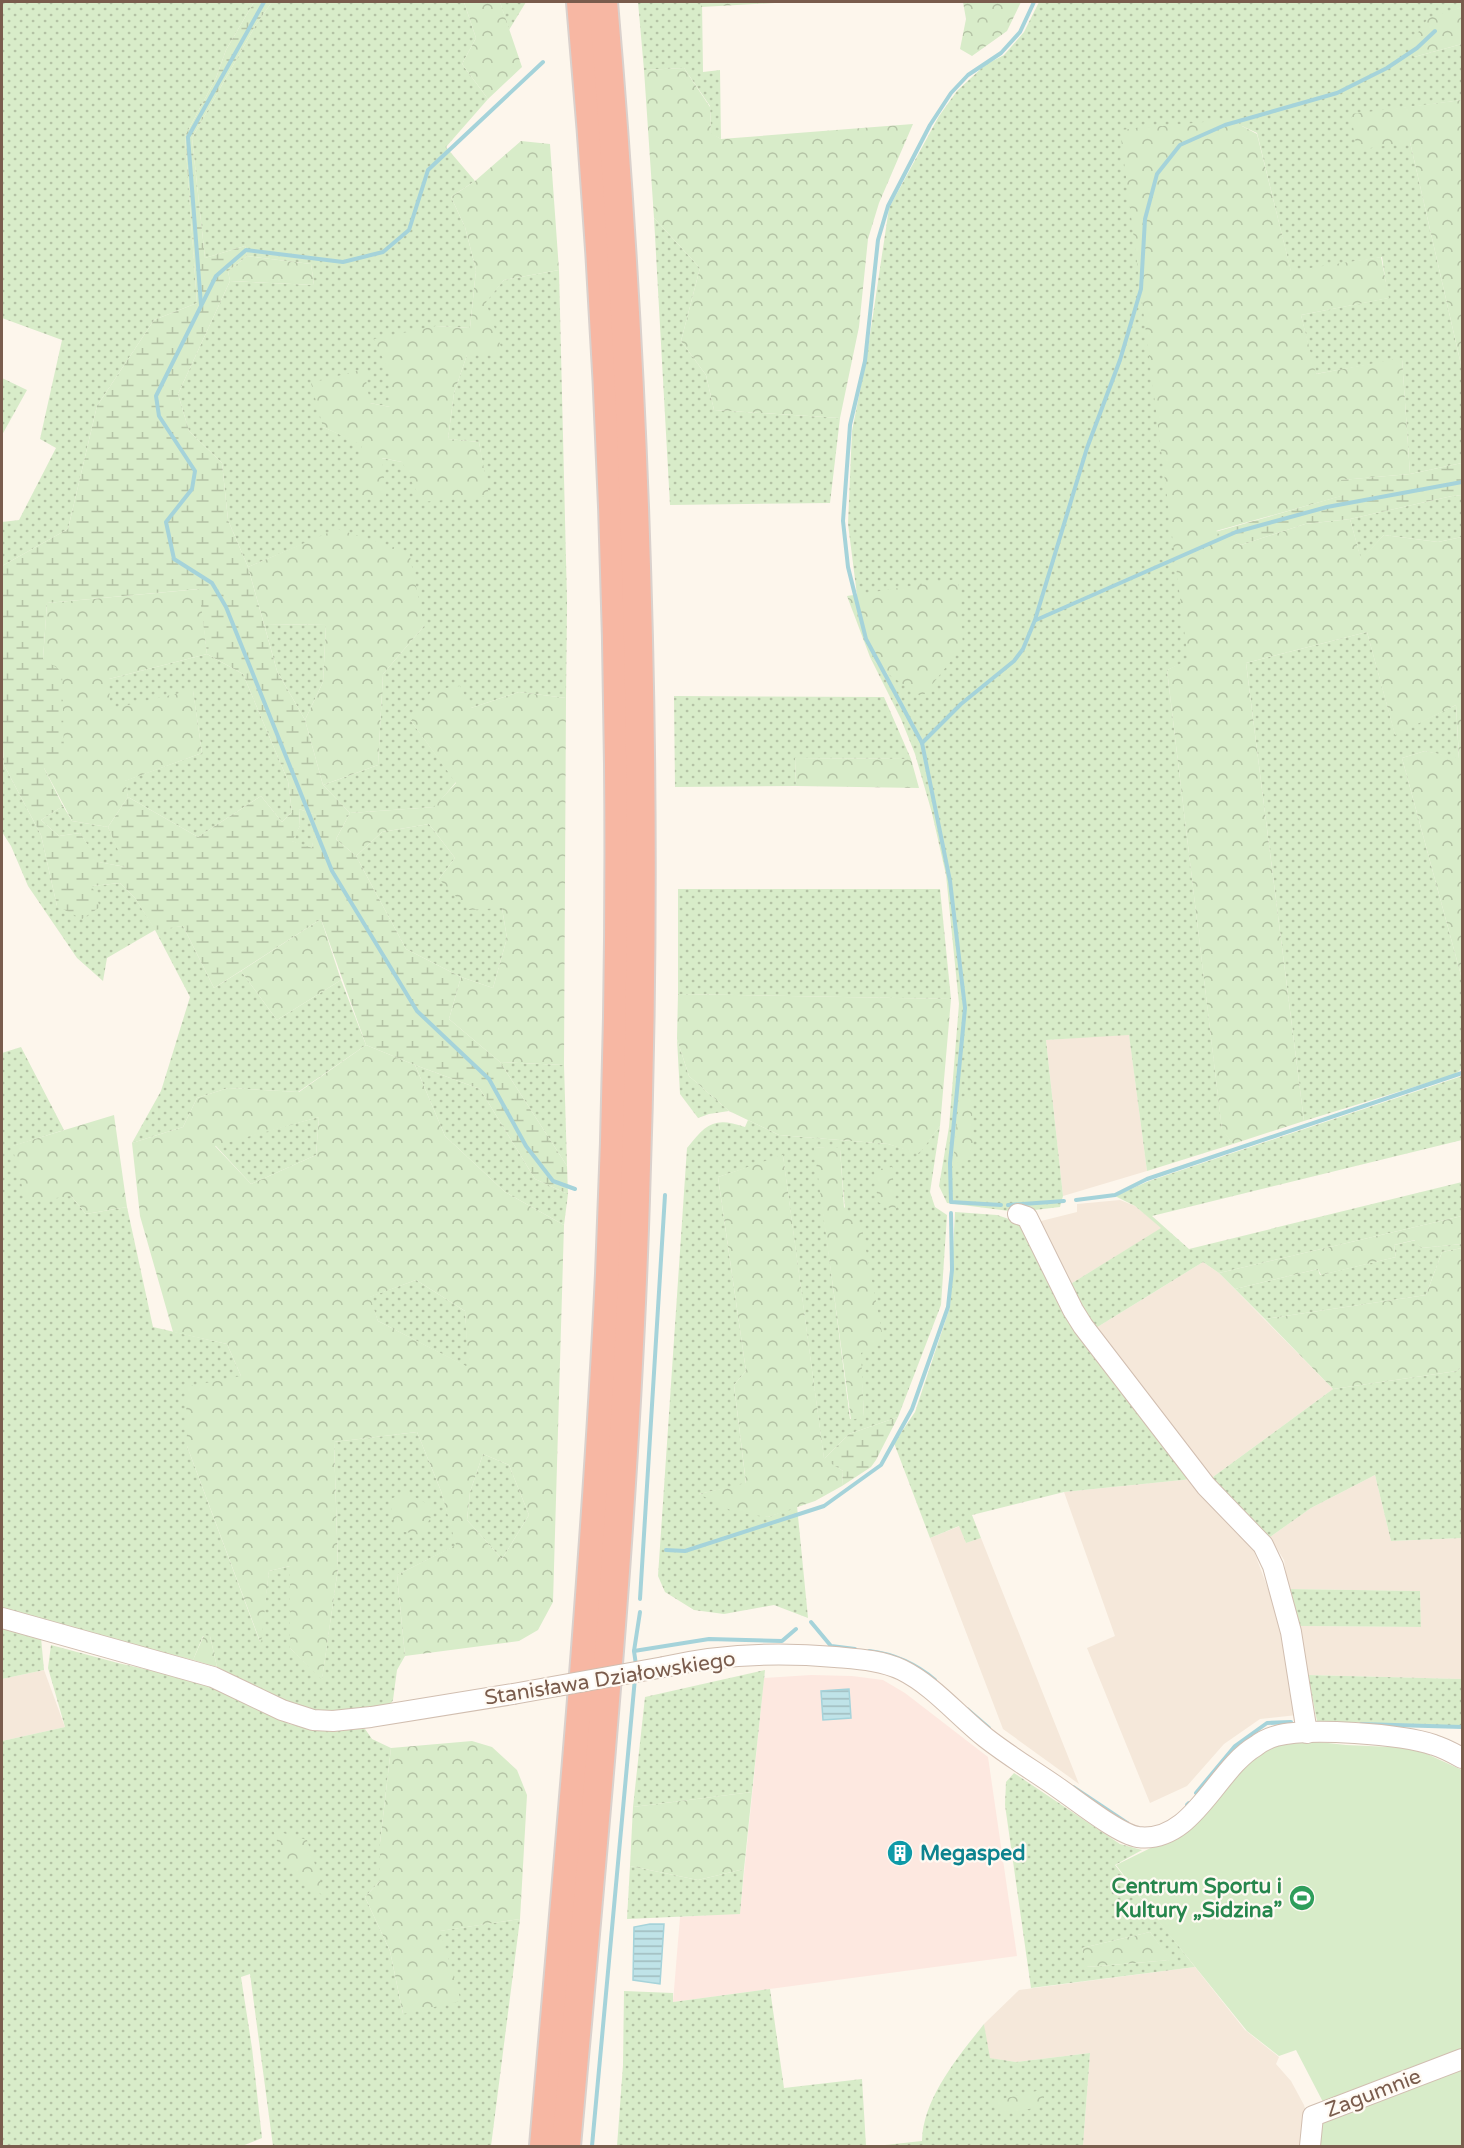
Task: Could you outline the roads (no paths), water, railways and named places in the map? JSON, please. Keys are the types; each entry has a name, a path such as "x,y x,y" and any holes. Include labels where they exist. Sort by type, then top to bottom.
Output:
{"highway":[{"path":"543,2146 594,1556 610,1269 615,1120 619,820 614,566 604,328 581,2"},
{"path":"566,2146 612,1621 624,1446 639,1081 641,820 637,564 627,326 603,2"}],"street":[{"path":"1018,1214 1027,1217 1083,1326 1206,1486 1263,1545 1273,1566 1291,1632 1307,1733"},
{"name":"Stanisława Działowskiego","path":"2,1617 213,1677 282,1710 313,1720 371,1718 705,1658 784,1655 855,1659 887,1664 919,1680 986,1738 1009,1754 1119,1829 1139,1837 1164,1833 1189,1818 1202,1805 1226,1772 1254,1746 1276,1736 1307,1733 1354,1734 1404,1739 1434,1745 1462,1758"},
{"name":"Zagumnie","path":"1310,2146 1313,2116 1462,2059"}],"water":[{"path":"849,1689 851,1718 823,1720 821,1691"},
{"path":"664,1924 660,1984 633,1980 634,1927"}],"waterway":[{"path":"201,305 188,137 264,2"},
{"path":"1001,1205 951,1202 950,1163 965,1008 950,881 922,743 866,639 848,567 843,521 850,425 865,361 878,240 888,206 930,125 951,93 968,75 1001,53 1020,32 1034,2"},
{"path":"922,743 961,704 1014,661 1023,649 1035,620 1087,448 1120,360 1141,289 1145,219 1157,174 1180,145 1225,125 1337,93 1387,68 1417,48 1435,31"},
{"path":"543,62 428,170 409,230 383,252 343,262 246,250 216,276 156,396 159,416 195,471 192,489 166,522 174,559 212,583 226,607 332,871 417,1011 489,1079 526,1146 553,1181 575,1189"},
{"path":"1036,620 1236,532 1327,507 1462,482"},
{"path":"1076,1200 1115,1195 1147,1179 1462,1073"},
{"path":"640,1599 665,1195"},
{"path":"1008,1205 1064,1201"},
{"path":"666,1550 685,1551 824,1506 881,1465 912,1409 948,1307 952,1270 951,1213"},
{"path":"636,1665 634,1651 640,1612"},
{"path":"811,1622 831,1646 855,1649"},
{"path":"634,1651 709,1639 782,1641 796,1629"},
{"path":"869,1651 904,1660 935,1680"},
{"path":"592,2146 635,1678"},
{"path":"967,1709 989,1728"},
{"path":"1196,1793 1235,1746 1267,1723 1291,1722"},
{"path":"1361,1724 1462,1727"},
{"path":"1073,1787 1127,1823"}],"place":[{"name":"Megasped","path":"900,1853"},
{"name":"Centrum Sportu i Kultury „Sidzina”","path":"1302,1898"}]}
